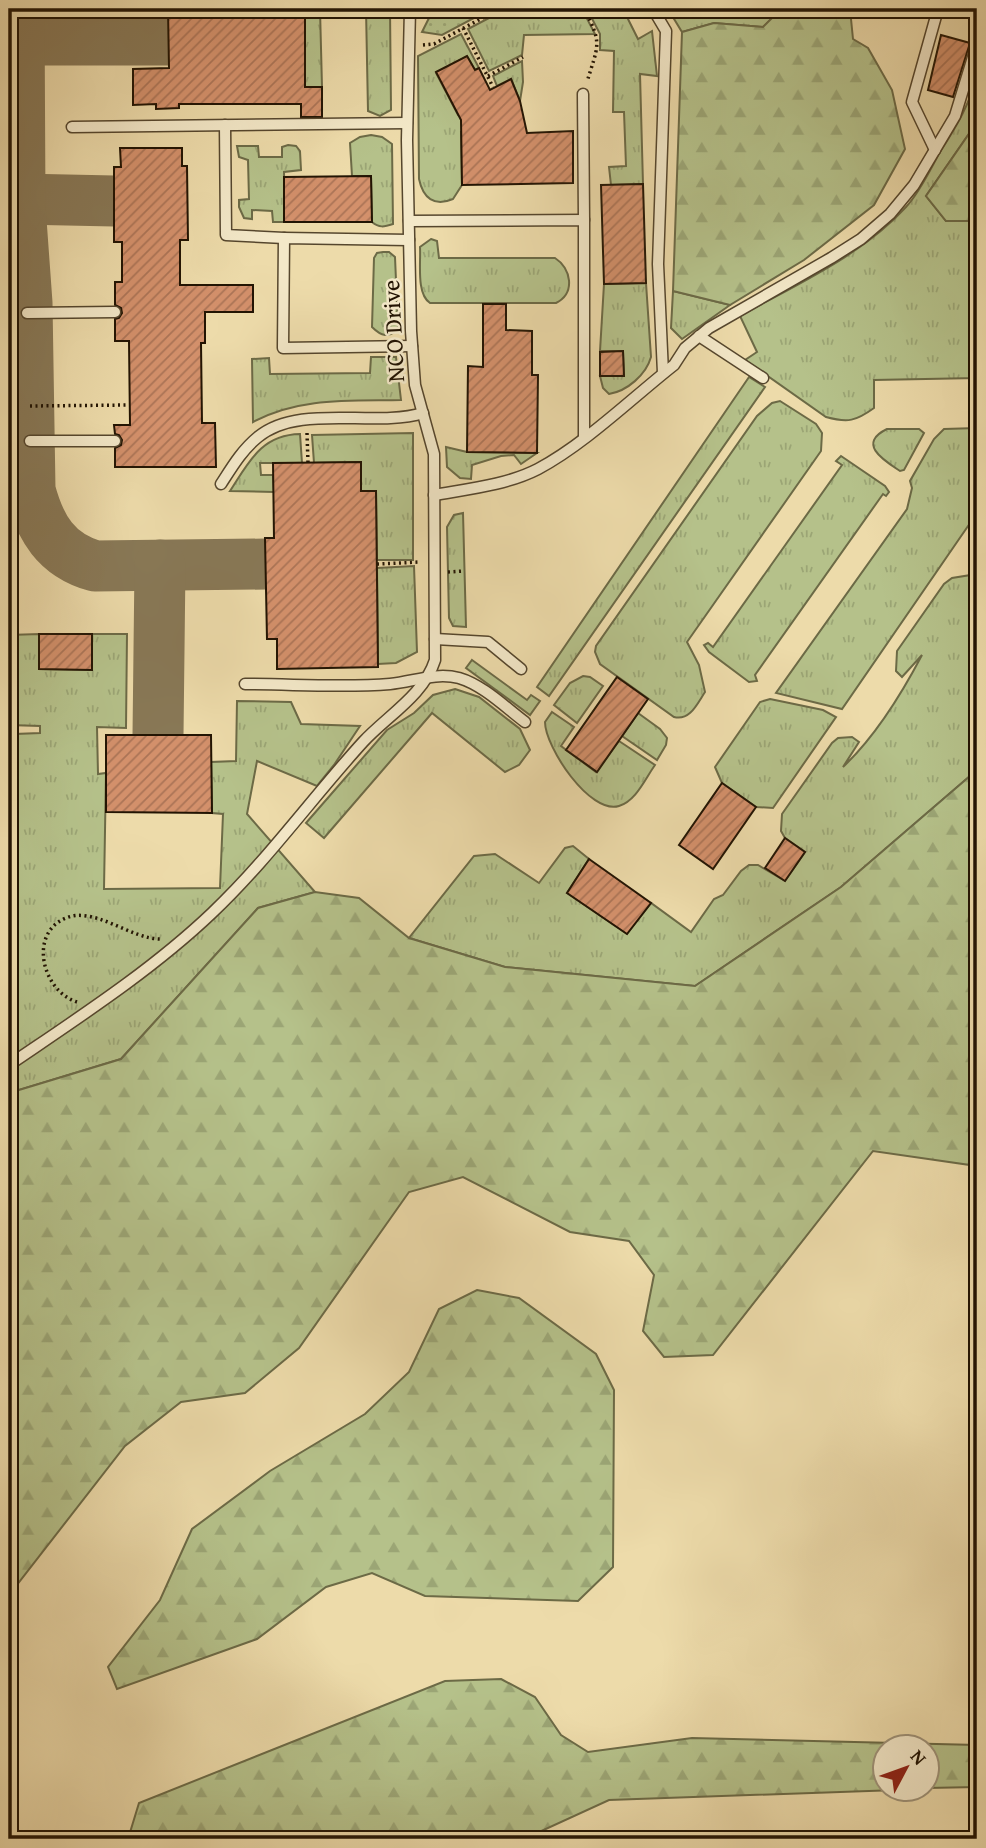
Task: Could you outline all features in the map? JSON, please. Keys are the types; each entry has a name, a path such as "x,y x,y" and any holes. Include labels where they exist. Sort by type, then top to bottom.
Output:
{"lane":[{"name":"NCO Drive","path":"410,9 407,123 412,346 415,386 434,454 435,660 430,676"},
{"path":"653,9 666,31 658,264 663,373"},
{"path":"935,150 912,102 937,9"},
{"path":"964,9 977,13"},
{"path":"434,495 486,486 536,470 563,454 674,365 685,348 709,328 861,239 890,214 914,184 935,150 955,116 977,44"},
{"path":"583,94 584,437"},
{"path":"72,127 407,123"},
{"path":"225,125 226,235 409,240"},
{"path":"408,221 584,220"},
{"path":"284,238 283,348 412,346"},
{"path":"27,313 115,312"},
{"path":"699,336 763,379"},
{"path":"221,484 242,453 260,435 279,426 307,420 392,418 424,413"},
{"path":"30,440 115,441"},
{"path":"435,644 488,642 520,669"},
{"path":"245,684 388,684 446,675 461,678 480,688 525,722"},
{"path":"9,1065 100,1002 213,913 364,742 430,676"}],"path":[{"path":"408,47 434,44 499,9"},
{"path":"583,94 597,48 598,34 584,9"},
{"path":"463,28 493,87"},
{"path":"488,76 523,57"},
{"path":"30,406 130,405"},
{"path":"307,420 308,463"},
{"path":"377,564 435,562"},
{"path":"100,1002 82,1003 70,1000 50,982 44,962 46,940 55,926 68,917 85,916 154,939 170,939 190,932"}],"green space":[{"path":"305,9 320,9 322,87 305,87"},
{"path":"366,9 390,9 391,110 380,116 368,111"},
{"path":"441,9 471,9 474,18 442,35 422,32 430,16"},
{"path":"506,9 582,9 595,34 524,35 522,55 489,71 468,29"},
{"path":"587,9 602,9 605,13 612,9 623,9 638,39 652,31 657,76 640,74 643,184 611,185 609,167 626,166 624,112 613,112 614,51 600,50 600,34"},
{"path":"668,9 781,10 763,27 714,23 682,32"},
{"path":"781,9 850,9 853,39 868,48 892,90 905,149 874,205 804,260 730,305 673,291 682,32 714,23 763,27"},
{"path":"461,34 479,68 475,70 467,56 436,73 458,115 486,101 491,132 461,132 462,185 453,199 440,202 427,196 419,179 418,56"},
{"path":"522,61 520,101 511,79 497,86 493,76"},
{"path":"977,75 975,125 926,196 946,221 977,221 977,378 874,380 874,408 852,420 826,417 745,360 757,352 740,316 849,255 906,207 957,124 971,96"},
{"path":"977,116 977,221 946,221 926,196 975,125"},
{"path":"371,135 382,137 392,144 393,224 384,226 372,222 371,176 352,176 350,143"},
{"path":"237,146 258,146 259,157 282,157 282,147 296,146 300,151 301,170 284,172 285,222 273,222 272,211 252,210 252,219 244,218 239,200 249,199 248,160 239,157"},
{"path":"431,239 437,241 439,258 555,258 568,274 567,293 556,303 430,303 421,285 420,247"},
{"path":"389,252 395,257 398,328 388,335 372,327 374,258 377,253"},
{"path":"646,283 651,357 645,370 635,381 609,394 603,388 600,376 624,376 623,351 600,351 604,284"},
{"path":"673,291 730,305 682,339 671,328"},
{"path":"371,357 396,357 401,400 307,404 288,408 253,422 252,359 269,358 270,374 370,373"},
{"path":"749,377 765,387 549,696 537,687"},
{"path":"780,401 816,424 822,433 821,451 687,642 699,665 705,692 689,714 680,718 674,717 600,664 595,652 596,646 757,416 772,403"},
{"path":"977,428 977,513 842,709 776,693 907,509 912,488 910,481 934,439 944,429"},
{"path":"887,429 919,429 924,433 904,470 900,471 876,452 874,440"},
{"path":"413,433 413,560 377,560 376,491 361,491 361,462 314,463 312,435"},
{"path":"300,434 302,463 260,463 261,475 273,475 274,492 230,491 250,460 266,445 275,439"},
{"path":"446,447 467,452 537,453 521,464 514,455 472,465 471,479 460,478 447,467"},
{"path":"841,456 885,486 889,492 886,496 883,494 755,675 757,681 749,682 709,652 704,645 708,643 713,647 842,465 836,461"},
{"path":"463,513 466,627 453,626 449,618 447,527 454,515"},
{"path":"414,566 417,652 396,663 378,664 377,568"},
{"path":"977,574 977,770 841,887 695,986 505,967 409,938 474,856 495,854 539,883 565,848 573,846 589,859 567,893 627,934 651,903 691,932 714,899 723,895 741,871 749,865 758,865 785,881 805,852 785,838 781,831 782,814 832,743 838,738 852,737 859,742 843,767 866,742 896,700 922,655 902,677 896,671 897,651 944,584 952,578"},
{"path":"39,634 39,669 92,670 92,634 127,634 126,728 97,727 98,774 106,773 104,889 220,888 223,814 212,813 211,762 236,761 237,701 291,702 301,724 360,726 317,786 257,761 247,814 315,892 258,908 121,1059 9,1093 9,810 16,810 15,734 40,733 40,726 9,725 9,635"},
{"path":"472,660 527,700 531,695 540,701 530,715 466,668"},
{"path":"583,676 590,677 603,686 577,723 554,705 570,683"},
{"path":"455,689 479,697 520,729 530,750 519,765 505,772 432,713 324,838 306,823 387,730 414,713 433,695"},
{"path":"770,699 823,710 836,717 773,808 756,807 722,783 715,767 760,702"},
{"path":"552,712 574,727 561,746 596,772 619,741 655,765 640,789 619,806 607,806 583,790 571,777 552,747 545,722"},
{"path":"638,713 660,729 667,738 657,760 622,736"},
{"path":"977,770 977,1166 873,1151 713,1355 664,1357 643,1331 654,1275 629,1241 570,1232 463,1177 409,1192 299,1348 245,1393 181,1402 125,1446 9,1595 9,1093 121,1059 258,908 315,892 359,898 409,938 505,967 695,986 841,887"},
{"path":"477,1290 519,1298 596,1354 614,1390 613,1567 578,1601 425,1596 372,1573 326,1587 257,1639 117,1689 108,1667 160,1600 192,1529 270,1471 365,1414 409,1372 439,1309"},
{"path":"501,1679 535,1697 561,1735 588,1752 692,1738 870,1742 870,1791 609,1800 524,1839 128,1839 139,1803 445,1681"},
{"path":"940,1744 977,1745 977,1787 940,1788"}],"building":[{"path":"168,9 305,9 305,87 322,87 322,117 301,117 301,104 179,104 179,108 156,109 156,104 133,105 133,69 169,68"},
{"path":"941,35 970,43 953,97 928,90"},
{"path":"467,56 475,70 479,68 490,90 511,79 520,101 527,133 573,131 573,183 462,185 461,120 436,72"},
{"path":"120,148 182,148 182,166 187,166 188,240 180,240 180,285 253,285 253,312 205,312 205,343 201,343 202,423 215,423 216,467 115,467 115,448 121,445 122,440 115,434 114,425 130,425 129,341 115,341 115,319 122,313 121,308 115,305 115,282 122,282 122,242 114,242 114,167 121,167"},
{"path":"371,176 372,222 284,222 284,177"},
{"path":"643,184 646,283 604,284 601,185"},
{"path":"483,304 506,304 506,330 532,331 532,375 538,375 537,453 467,452 468,366 483,367"},
{"path":"623,351 624,376 600,376 600,352"},
{"path":"361,462 361,491 376,491 378,667 277,669 277,639 267,639 265,538 274,538 273,463"},
{"path":"39,634 92,634 92,670 39,669"},
{"path":"617,677 648,699 597,772 566,750"},
{"path":"106,735 211,735 212,813 106,812"},
{"path":"722,783 756,807 713,869 679,845"},
{"path":"785,838 805,852 785,881 765,868"},
{"path":"589,859 651,903 627,934 567,893"}],"taxiway":[{"path":"9,224 20,206 19,9"},
{"path":"20,40 168,40"},
{"path":"20,199 114,201"},
{"path":"20,206 27,303 30,490 45,528 70,555 95,566 266,564"},
{"path":"158,735 160,565"}]}
